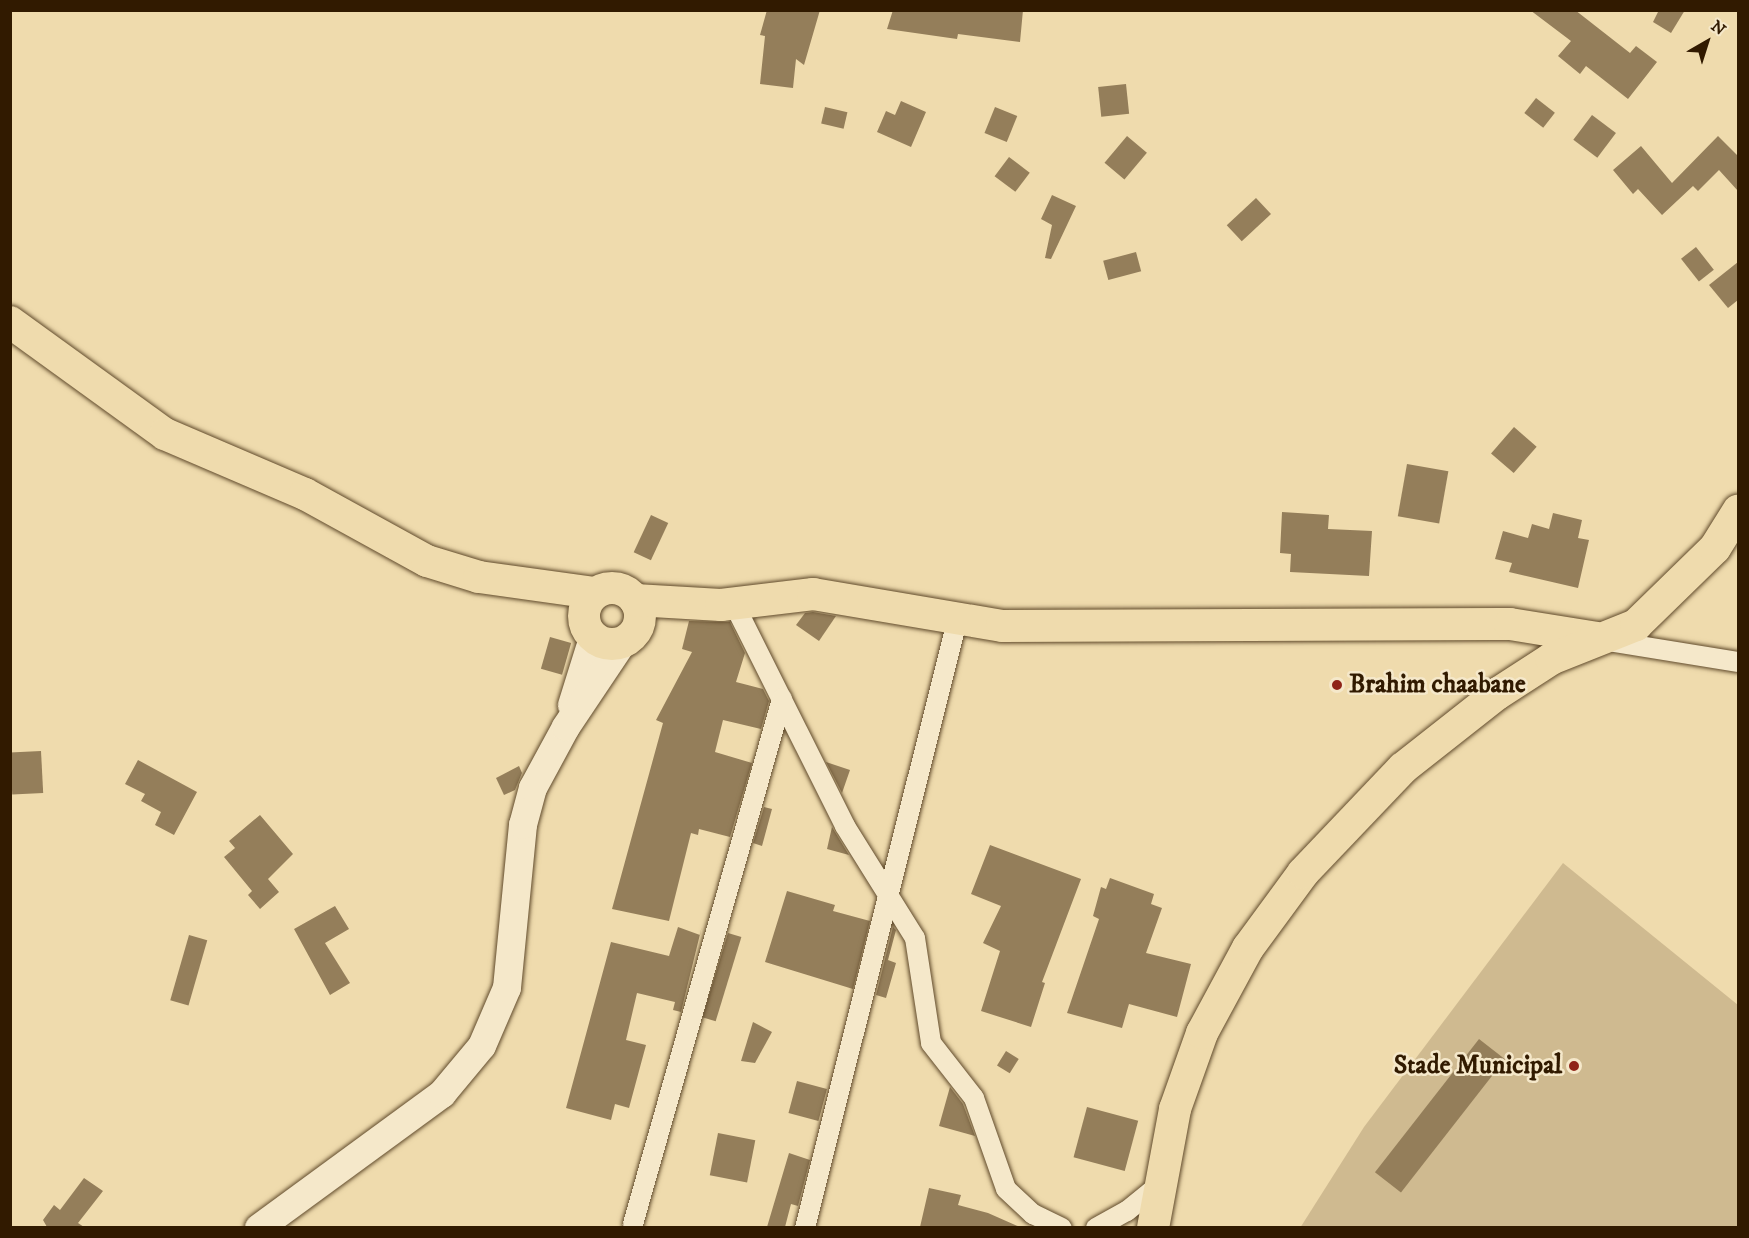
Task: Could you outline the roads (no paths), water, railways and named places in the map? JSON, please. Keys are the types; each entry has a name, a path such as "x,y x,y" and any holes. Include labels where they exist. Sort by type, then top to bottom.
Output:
{"main road":[{"path":"10,322 165,434 305,494 445,569 510,582 595,593 616,589 635,600 722,604 813,594 957,621 1002,626 1510,624 1596,638"},
{"path":"1154,1227 1158,1186 1175,1109 1202,1033 1248,948 1303,873 1403,768 1497,694 1551,659 1596,638 1636,625 1715,548 1738,511"},
{"path":"510,582 609,637 722,604"},
{"path":"595,593 584,611 609,637"},
{"path":"609,637 639,620 635,600"}],"street":[{"path":"722,604 783,699 845,826 915,938 931,1043 974,1098 1006,1189 1033,1214 1062,1227"},
{"path":"805,1227 957,621"},
{"path":"259,1227 442,1094 482,1046 507,988 527,807 540,770 566,727 609,637"},
{"path":"1596,638 1738,662"},
{"path":"633,1224 783,699"},
{"path":"1096,1227 1127,1211 1158,1186"}],"place":[{"name":"Brahim chaabane","path":"1337,685"},
{"name":"Stade Municipal","path":"1574,1066"}]}
